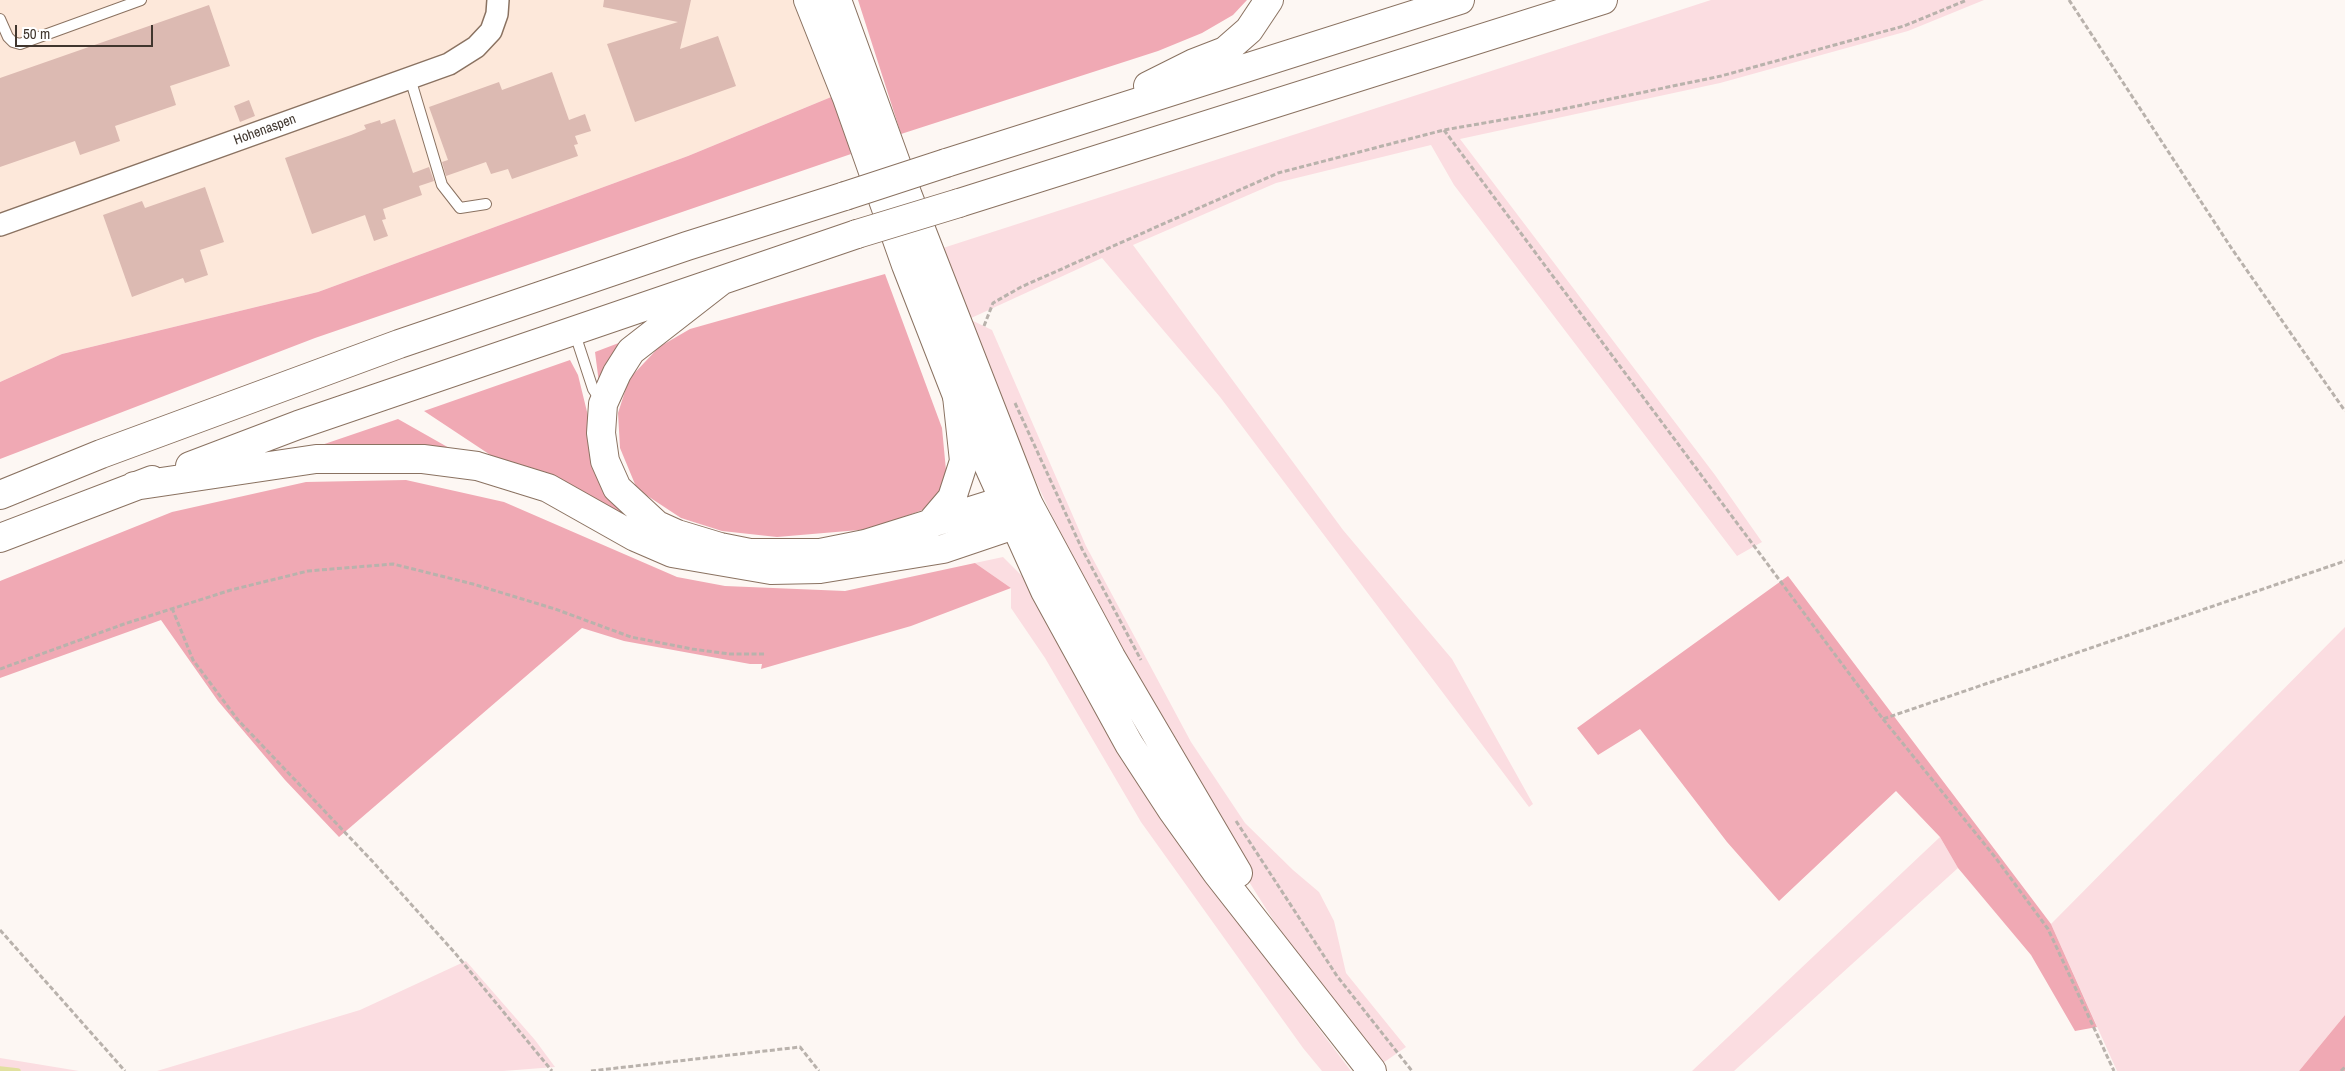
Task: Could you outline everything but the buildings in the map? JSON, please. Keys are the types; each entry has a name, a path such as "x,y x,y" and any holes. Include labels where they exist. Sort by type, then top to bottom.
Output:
{"main road":[{"path":"808,0 847,98 906,265 956,396 1015,509 1045,591 1129,744 1172,810 1217,873 1372,1071"},
{"path":"837,0 911,205 1013,462 1015,509"},
{"path":"1074,124 1194,63 1225,51 1249,30 1270,0"},
{"path":"0,495 120,447 399,344 687,246 1460,0"},
{"path":"0,538 298,425 857,234 1603,0"},
{"path":"721,281 631,351 616,373 603,404 601,433 605,461 617,488 657,524 677,534 720,547 750,553 820,554 865,544 928,526 972,509 1015,509"},
{"path":"928,526 952,498 964,461 956,396"},
{"path":"134,486 316,459 375,457 424,459 477,466 548,488 635,537 672,553 771,570 820,569 942,549 1015,509"}],"street":[{"name":"Hohenaspen","path":"0,225 449,64 476,46 491,32 497,14 498,0"}],"lane":[{"path":"0,19 8,37 13,42 20,44 141,0"},
{"path":"410,78 442,185 460,208 486,204"},
{"path":"574,330 593,389 603,404"}],"path":[{"path":"984,327 994,303 1021,287 1278,173 1444,130 1552,111 1721,76 1904,26 1966,0"},
{"path":"2069,0 2232,249 2345,410"},
{"path":"1444,130 1883,719 1995,857 2048,929 2114,1071"},
{"path":"1013,399 1082,549 1143,662"},
{"path":"1883,719 2345,561"},
{"path":"0,669 172,608 230,590 308,571 393,564 482,587 555,609 631,637 692,649 730,654 765,654"},
{"path":"172,608 193,660 238,720 374,863 455,953 552,1071"},
{"path":"1232,814 1337,976 1412,1071"},
{"path":"0,930 125,1071"},
{"path":"591,1071 800,1047 819,1071"},
{"path":"2341,1071 2345,1067"}],"shaded area":[{"path":"0,0 796,0 836,95 688,156 318,292 62,354 0,382"},
{"path":"858,0 1247,0 1233,15 1202,33 1158,51 901,134"},
{"path":"1711,0 1984,0 1908,31 1720,83 1460,139 1715,475 1762,542 1737,556 1454,185 1431,145 1276,183 1133,245 1343,530 1452,659 1533,804 1529,807 1220,397 1102,258 969,319 992,330 1086,546 1191,742 1245,823 1293,870 1319,892 1334,921 1346,973 1406,1047 1380,1065 1296,956 1246,877 1110,640 1026,460 961,300 943,248"},
{"path":"836,95 851,154 315,338 0,459 0,382 62,354 318,292 688,156"},
{"path":"885,274 942,428 947,481 925,509 871,529 777,537 722,531 681,518 637,489 620,448 618,413 629,379 659,347 690,329"},
{"path":"624,341 599,383 595,352"},
{"path":"570,360 578,375 590,424 644,528 507,466 424,411"},
{"path":"398,419 451,449 301,452"},
{"path":"406,480 504,502 677,577 725,586 845,591 975,563 1011,588 911,626 761,669 762,664 750,664 624,641 582,628 339,837 285,780 218,701 161,620 0,678 0,581 172,512 306,482"},
{"path":"1003,557 1025,579 1086,697 1147,798 1209,884 1351,1071 1322,1071 1303,1048 1141,822 1045,658 1011,608 1011,588 975,563"},
{"path":"1788,576 2051,924 2097,1027 2075,1031 2031,955 1958,868 1940,837 1896,791 1779,901 1727,842 1640,729 1598,755 1577,728"},
{"path":"2345,627 2345,1015 2299,1071 2117,1071 2051,924"},
{"path":"1940,837 1958,868 1734,1071 1692,1071"},
{"path":"466,961 535,1040 555,1067 503,1071 157,1071 360,1010"},
{"path":"2345,1015 2345,1071 2299,1071"},
{"path":"0,1058 79,1071 0,1071"}],"waterway":[{"path":"0,1069 18,1071"}]}
